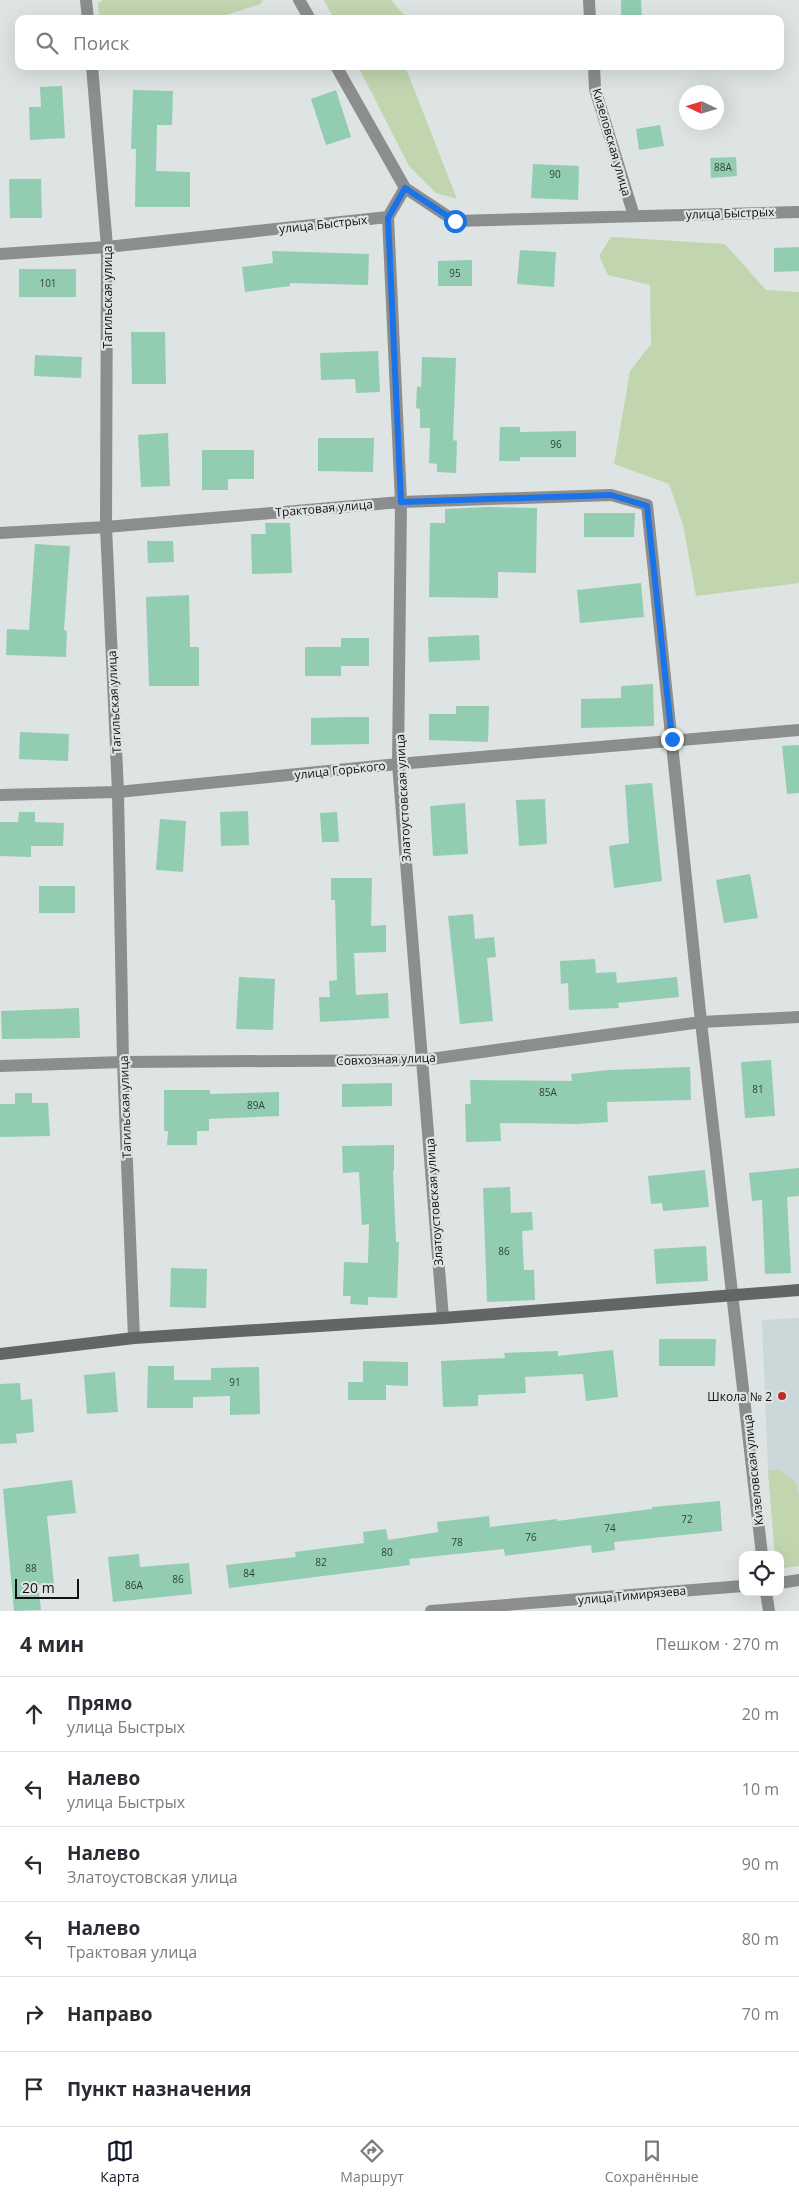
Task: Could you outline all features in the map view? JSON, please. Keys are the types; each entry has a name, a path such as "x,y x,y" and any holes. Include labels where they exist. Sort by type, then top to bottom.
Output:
{"street":[{"path":"86,0 88,15"},
{"path":"299,0 308,15"},
{"path":"589,0 590,15"},
{"name":"Тагильская улица","path":"92,70 107,247 106,527 118,792 123,1062 134,1338"},
{"path":"338,70 405,188 388,218"},
{"name":"Кизеловская улица","path":"594,70 595,89 634,216"},
{"name":"улица Быстрых","path":"405,188 455,221 799,212"},
{"name":"улица Быстрых","path":"0,254 107,247 388,218"},
{"name":"Златоустовская улица","path":"388,218 401,502 398,764 443,1318"},
{"name":"Трактовая улица","path":"0,533 106,527 401,502 611,495 647,506"},
{"name":"Кизеловская улица","path":"647,506 701,1022 762,1551"},
{"name":"улица Горького","path":"0,795 118,792 672,739 799,730"},
{"name":"Совхозная улица","path":"0,1066 123,1062 423,1060 701,1022 799,1017"},
{"path":"0,1354 134,1338 443,1318 799,1290"},
{"path":"784,1582 799,1580"},
{"name":"улица Тимирязева","path":"431,1611 739,1586"},
{"path":"767,1596 769,1611"}],"shaded area":[{"name":"Школа № 2","path":"799,1318 799,1566 784,1568 784,1551 775,1551 768,1471 762,1320"}],"green space":[{"path":"103,0 263,0 261,4 226,15 99,15 98,3"},
{"path":"324,0 391,0 404,15 332,15"},
{"path":"360,70 407,70 457,199 436,193 409,166"},
{"path":"611,237 725,244 766,290 799,292 799,583 696,596 683,525 669,484 614,464 630,371 651,344 650,285 608,275 599,256"},
{"path":"778,1469 796,1482 799,1497 799,1566 784,1568 784,1551 775,1551 768,1471"}],"building":[{"path":"621,0 641,0 642,15 621,15"},
{"path":"62,86 65,138 30,140 29,107 41,107 40,87"},
{"path":"133,90 173,91 172,125 157,125 156,171 190,172 190,207 135,207 136,149 131,149"},
{"path":"336,90 351,137 326,145 311,99"},
{"path":"660,125 664,146 639,150 636,129"},
{"path":"736,157 737,176 711,178 710,158"},
{"path":"533,164 579,166 578,200 531,198"},
{"path":"9,179 41,179 42,218 10,218"},
{"path":"799,247 799,271 774,272 774,248"},
{"path":"520,250 556,252 554,287 517,284"},
{"path":"272,251 369,254 368,285 290,283 290,286 245,292 242,267 273,263"},
{"path":"472,260 472,286 438,286 438,261"},
{"path":"19,269 76,269 76,297 19,297"},
{"path":"131,332 165,332 166,384 132,384"},
{"path":"378,351 380,392 356,393 355,379 321,380 320,353"},
{"path":"35,355 82,357 81,378 34,376"},
{"path":"422,357 456,358 453,440 457,441 456,473 437,472 437,464 429,463 430,428 420,428 420,409 416,408 417,386 421,387"},
{"path":"500,427 520,427 520,432 576,431 576,457 520,457 520,461 499,461"},
{"path":"168,433 170,486 141,487 138,435"},
{"path":"318,438 374,438 373,472 318,471"},
{"path":"202,450 254,450 254,479 228,479 228,490 202,490"},
{"path":"489,507 537,508 536,573 498,572 498,598 429,597 430,523 445,523 445,509"},
{"path":"584,513 635,513 634,537 584,537"},
{"path":"265,523 290,523 292,573 252,574 251,534 266,534"},
{"path":"147,541 173,541 174,562 148,563"},
{"path":"35,544 70,546 64,630 67,631 66,657 6,655 7,629 29,630"},
{"path":"641,583 644,617 580,623 577,590"},
{"path":"189,595 190,647 199,647 199,686 149,686 146,597"},
{"path":"479,635 480,660 429,662 428,637"},
{"path":"341,638 369,638 369,666 341,666 341,676 305,676 305,647 341,647"},
{"path":"653,684 654,726 581,728 581,699 621,698 621,686"},
{"path":"456,706 489,706 488,742 429,740 429,714 456,714"},
{"path":"369,717 369,744 311,745 311,718"},
{"path":"20,732 69,734 68,761 19,759"},
{"path":"799,745 799,793 787,794 782,746"},
{"path":"652,783 662,881 614,888 609,846 629,843 625,785"},
{"path":"545,799 547,844 519,846 516,800"},
{"path":"465,803 468,854 433,856 430,806"},
{"path":"248,811 249,845 221,846 220,812"},
{"path":"19,812 35,812 35,822 64,823 63,846 31,846 31,857 0,856 0,822 18,822"},
{"path":"337,812 339,842 322,842 320,813"},
{"path":"160,819 186,821 183,872 156,870"},
{"path":"750,874 758,918 724,923 716,880"},
{"path":"331,878 372,878 371,926 386,925 386,952 354,953 356,995 388,993 389,1018 320,1022 319,997 330,997 329,981 337,980 335,900 331,900"},
{"path":"39,886 75,886 75,913 39,913"},
{"path":"473,914 475,939 494,937 496,957 487,958 493,1021 460,1024 448,916"},
{"path":"595,959 596,973 616,972 617,983 677,977 679,997 618,1003 619,1008 569,1010 568,983 561,984 560,961"},
{"path":"239,977 275,979 273,1030 236,1029"},
{"path":"79,1008 80,1038 2,1039 1,1011"},
{"path":"771,1060 775,1116 745,1118 741,1062"},
{"path":"690,1067 691,1100 607,1102 608,1122 577,1124 500,1123 501,1141 466,1142 465,1104 471,1104 470,1080 572,1081 571,1074 609,1070"},
{"path":"392,1083 392,1106 342,1107 342,1084"},
{"path":"164,1090 210,1090 210,1094 279,1092 279,1116 209,1119 209,1131 197,1131 197,1145 167,1145 168,1131 164,1131"},
{"path":"15,1093 32,1093 32,1103 48,1103 50,1136 0,1137 0,1104 15,1104"},
{"path":"394,1145 393,1171 396,1242 399,1242 397,1298 368,1297 368,1305 350,1304 351,1296 343,1296 344,1262 368,1263 369,1224 362,1225 359,1172 343,1173 342,1146"},
{"path":"799,1168 799,1196 787,1197 791,1273 765,1274 762,1200 752,1201 749,1173"},
{"path":"705,1170 709,1207 663,1211 662,1203 651,1204 648,1176"},
{"path":"510,1187 511,1213 532,1212 533,1230 522,1231 524,1270 534,1270 535,1300 487,1302 483,1188"},
{"path":"706,1246 708,1281 656,1284 654,1249"},
{"path":"171,1268 207,1269 206,1308 170,1307"},
{"path":"659,1339 716,1339 715,1366 659,1366"},
{"path":"613,1350 618,1397 586,1401 583,1374 525,1377 526,1393 478,1395 478,1406 443,1407 441,1361 505,1358 504,1353 558,1351 558,1356"},
{"path":"363,1361 408,1362 408,1386 386,1385 386,1400 348,1400 348,1382 363,1382"},
{"path":"148,1366 174,1366 174,1380 211,1380 211,1368 259,1367 260,1414 230,1415 230,1396 193,1397 193,1408 147,1408"},
{"path":"115,1372 118,1412 87,1414 84,1375"},
{"path":"20,1383 21,1400 32,1399 34,1432 16,1434 17,1443 0,1444 0,1384"},
{"path":"72,1480 76,1513 47,1516 54,1584 38,1585 41,1610 14,1611 3,1489"},
{"path":"720,1501 722,1531 614,1542 615,1550 592,1553 591,1545 505,1556 504,1549 409,1559 410,1565 229,1588 226,1565 296,1557 295,1552 364,1543 363,1532 386,1529 388,1540 438,1532 437,1522 489,1516 490,1527 557,1519 557,1521 652,1509 652,1507"},
{"path":"139,1554 140,1567 189,1563 192,1594 113,1602 108,1557"}],"place":[{"name":"Школа № 2","path":"782,1396"}],"route":[{"path":"455,221 405,188 388,218 401,502 611,495 647,506 672,739"}]}
